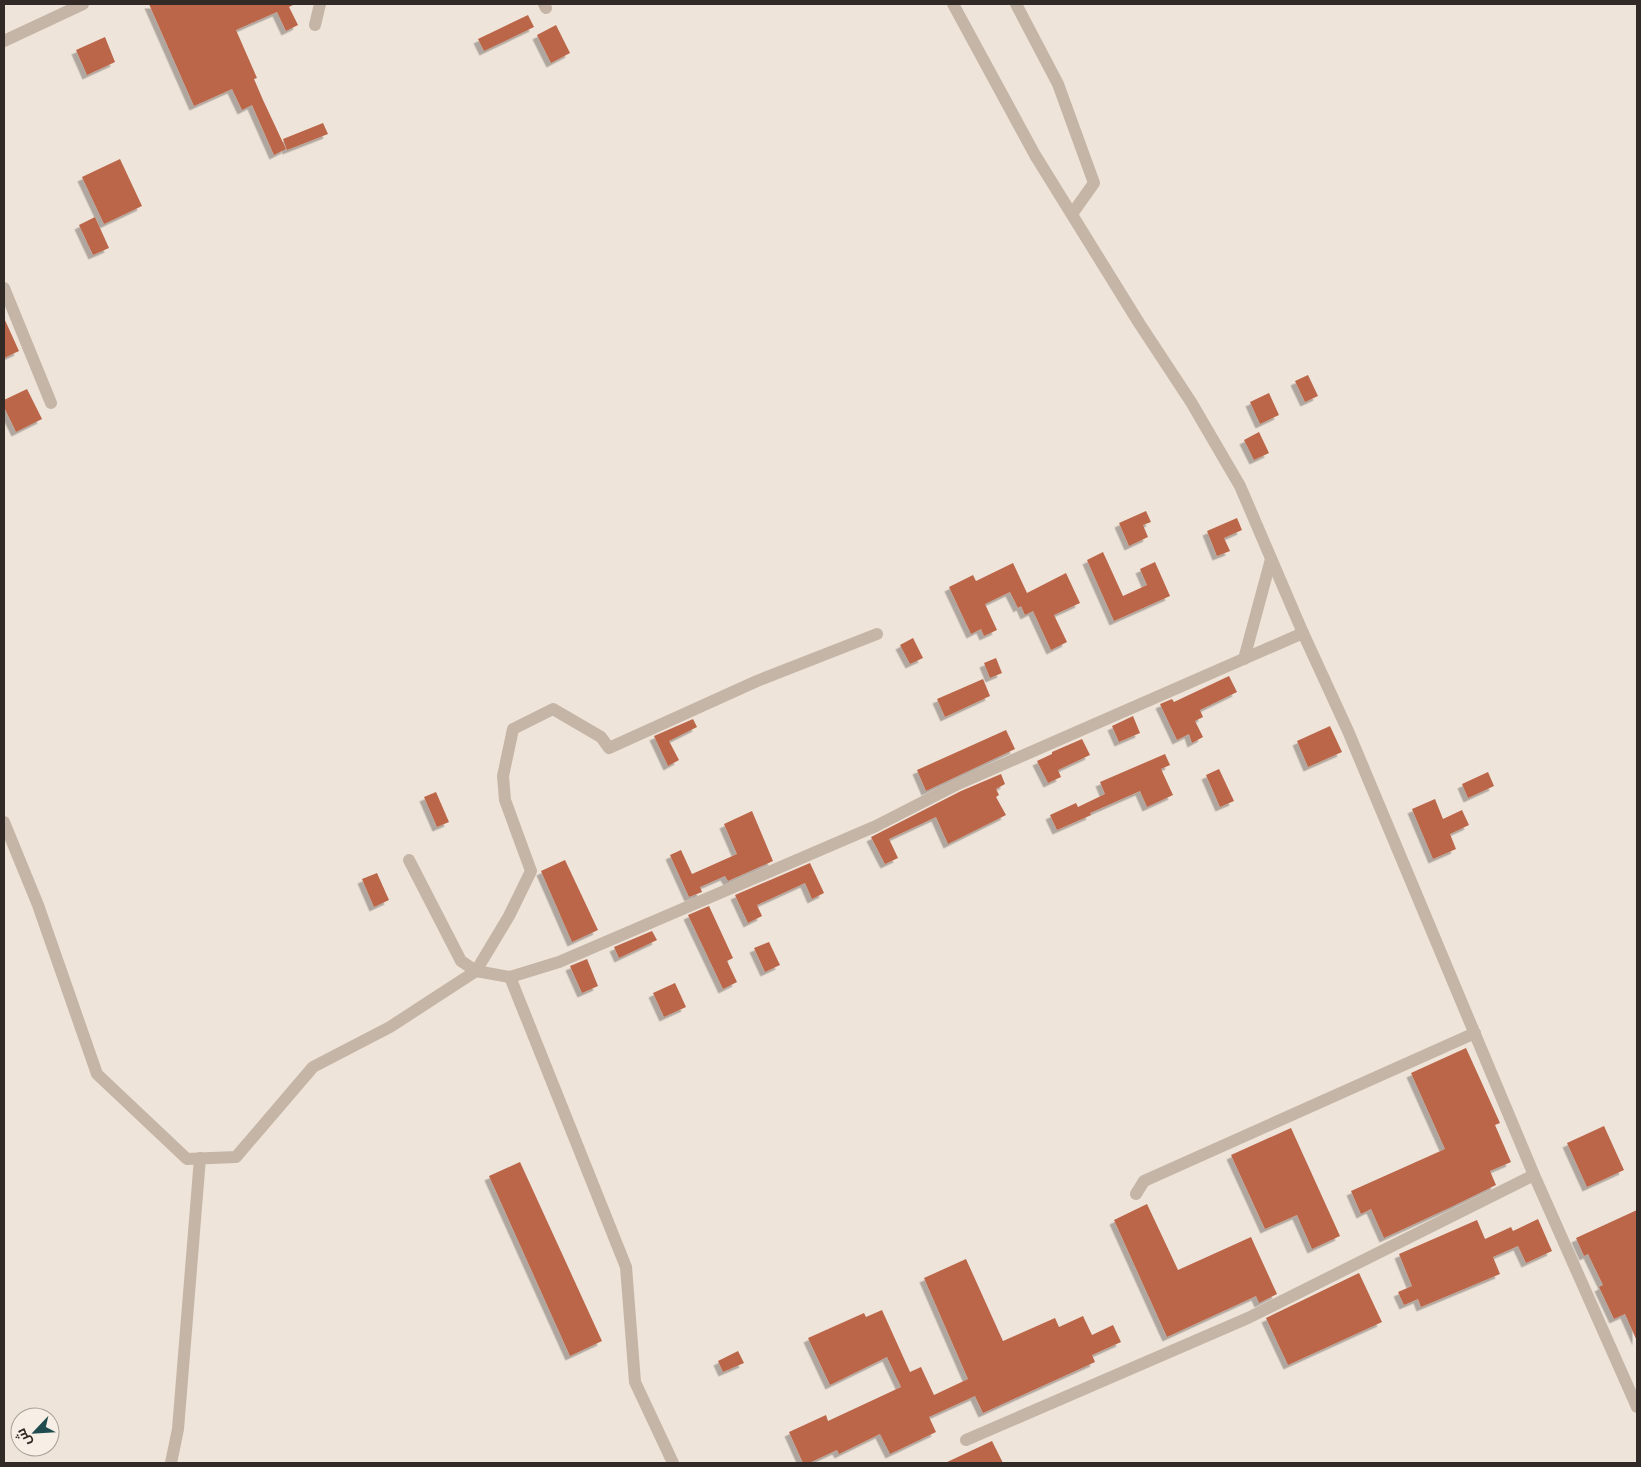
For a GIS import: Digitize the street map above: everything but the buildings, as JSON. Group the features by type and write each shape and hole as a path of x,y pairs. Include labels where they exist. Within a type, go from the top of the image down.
{"street":[{"path":"4,41 83,4"},
{"path":"315,25 320,4"},
{"path":"953,4 1035,154 1139,323 1191,402 1240,486 1303,633 1348,731 1534,1175 1637,1406"},
{"path":"1016,4 1058,84 1094,183 1072,214"},
{"path":"4,288 51,403"},
{"path":"1244,659 1271,559"},
{"path":"409,860 461,961 476,971 510,977 559,962 876,826 958,784 1303,633"},
{"path":"4,822 38,905 97,1074 187,1159 236,1157 313,1067 390,1027 476,971 509,916 531,871 505,800 503,776 513,729 553,709 601,737 609,748 758,681 877,634"},
{"path":"510,977 626,1268 635,1382 673,1463"},
{"path":"1136,1194 1144,1182 1474,1033"},
{"path":"170,1463 178,1429 200,1158"},
{"path":"966,1440 1248,1318 1534,1175"}]}
